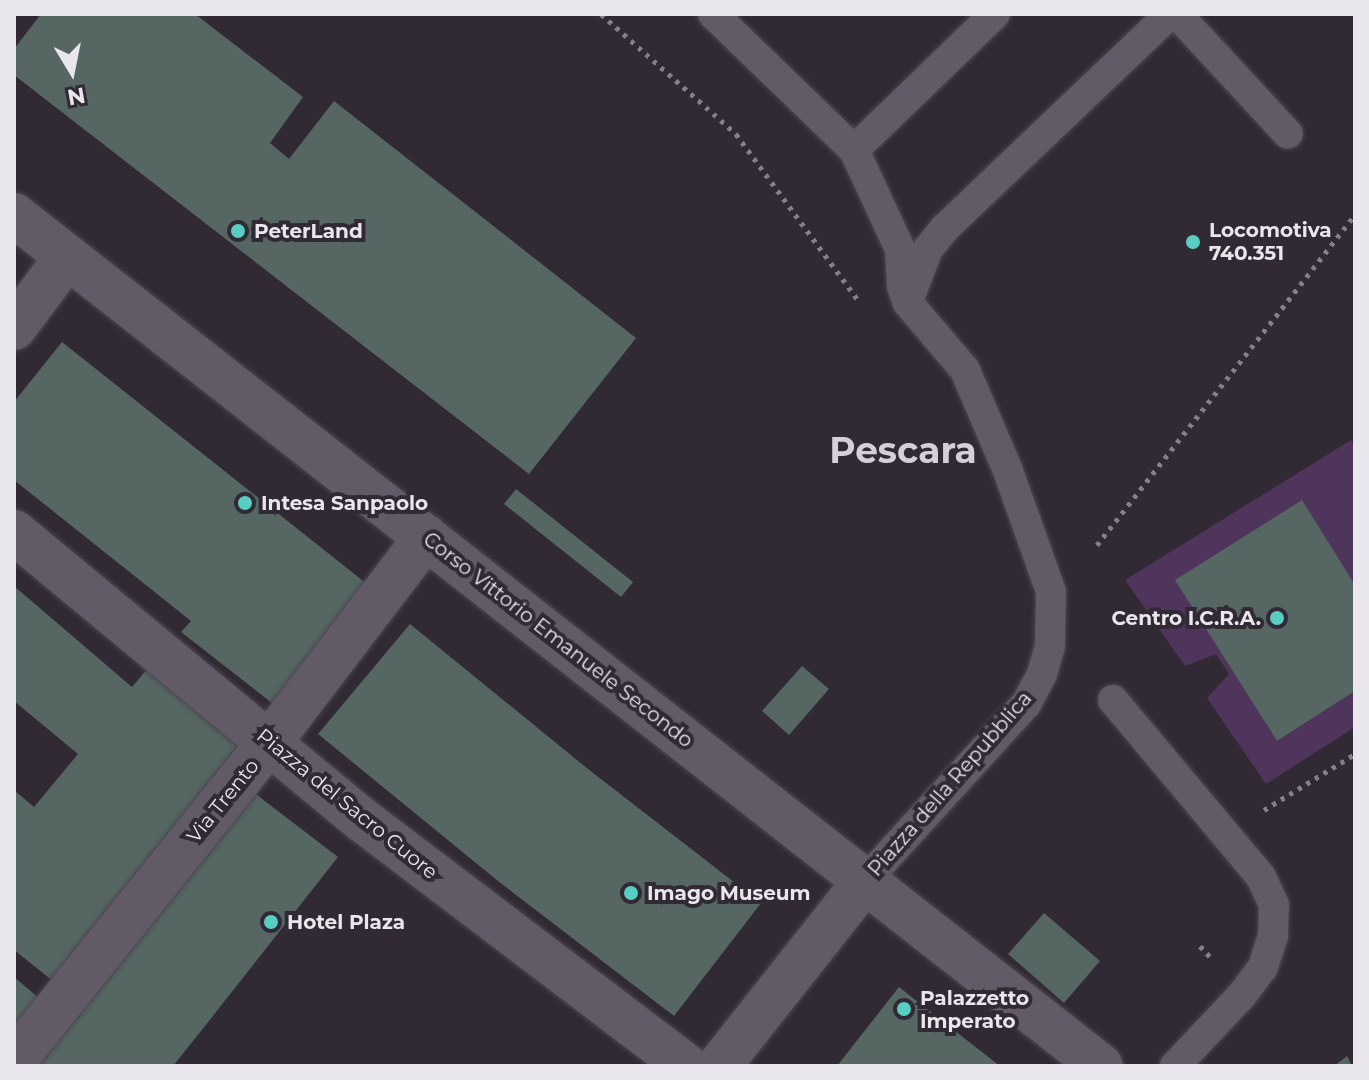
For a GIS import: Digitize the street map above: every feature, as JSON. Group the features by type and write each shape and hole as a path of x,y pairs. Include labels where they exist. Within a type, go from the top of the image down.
{"street":[{"name":"Corso Vittorio Emanuele Secondo","path":"14,215 1101,1066"},
{"path":"14,328 67,257"},
{"name":"Piazza del Sacro Cuore","path":"14,532 365,822 687,1066"},
{"name":"Via Trento","path":"14,1061 270,742 426,537"},
{"path":"719,1066 865,881"}],"lane":[{"path":"713,14 854,150 900,249 902,286 908,303"},
{"path":"854,150 995,14"},
{"path":"908,303 928,249 944,229 1170,14"},
{"path":"1177,14 1288,134"},
{"path":"900,249 944,229"},
{"name":"Piazza della Repubblica","path":"865,881 1026,704 1042,674 1050,646 1051,592 1008,471 965,370 908,303"},
{"path":"1113,700 1261,877 1274,905 1273,936 1263,967 1175,1066"}],"path":[{"path":"601,14 736,134 864,307"},
{"path":"1097,545 1355,215"},
{"path":"1225,835 1355,754"}],"shaded area":[{"path":"1351,440 1355,446 1355,585 1302,501 1176,580 1277,741 1355,691 1355,727 1266,784 1207,698 1229,674 1216,654 1185,666 1125,580"}],"building":[{"path":"41,14 195,14 303,97 270,143 289,159 334,101 636,338 529,474 14,75 14,49"},
{"path":"62,342 372,588 277,707 181,632 191,621 14,480 14,402"},
{"path":"516,489 633,582 621,597 504,504"},
{"name":"Centro I.C.R.A.","path":"1302,500 1355,585 1355,691 1277,741 1175,580"},
{"path":"14,586 132,687 153,662 251,740 53,981 14,950 14,790 34,807 78,754 14,701"},
{"path":"410,624 588,769 761,903 674,1016 498,881 318,734"},
{"path":"802,666 829,689 789,735 762,711"},
{"path":"253,792 338,857 201,1031 173,1066 37,1066"},
{"path":"1044,913 1100,961 1064,1003 1008,954"},
{"path":"14,977 40,999 14,1031"},
{"name":"Palazzetto Imperato","path":"899,987 955,1031 1000,1066 837,1066"},
{"path":"1347,1056 1352,1066 1334,1066"}],"place":[{"name":"PeterLand","path":"238,231"},
{"name":"Locomotiva 740.351","path":"1193,242"},
{"name":"Intesa Sanpaolo","path":"245,503"},
{"name":"Centro I.C.R.A.","path":"1277,618"},
{"name":"Imago Museum","path":"631,893"},
{"name":"Hotel Plaza","path":"271,922"},
{"name":"Palazzetto Imperato","path":"904,1009"}],"district":[{"name":"Pescara","path":"903,451"}]}
